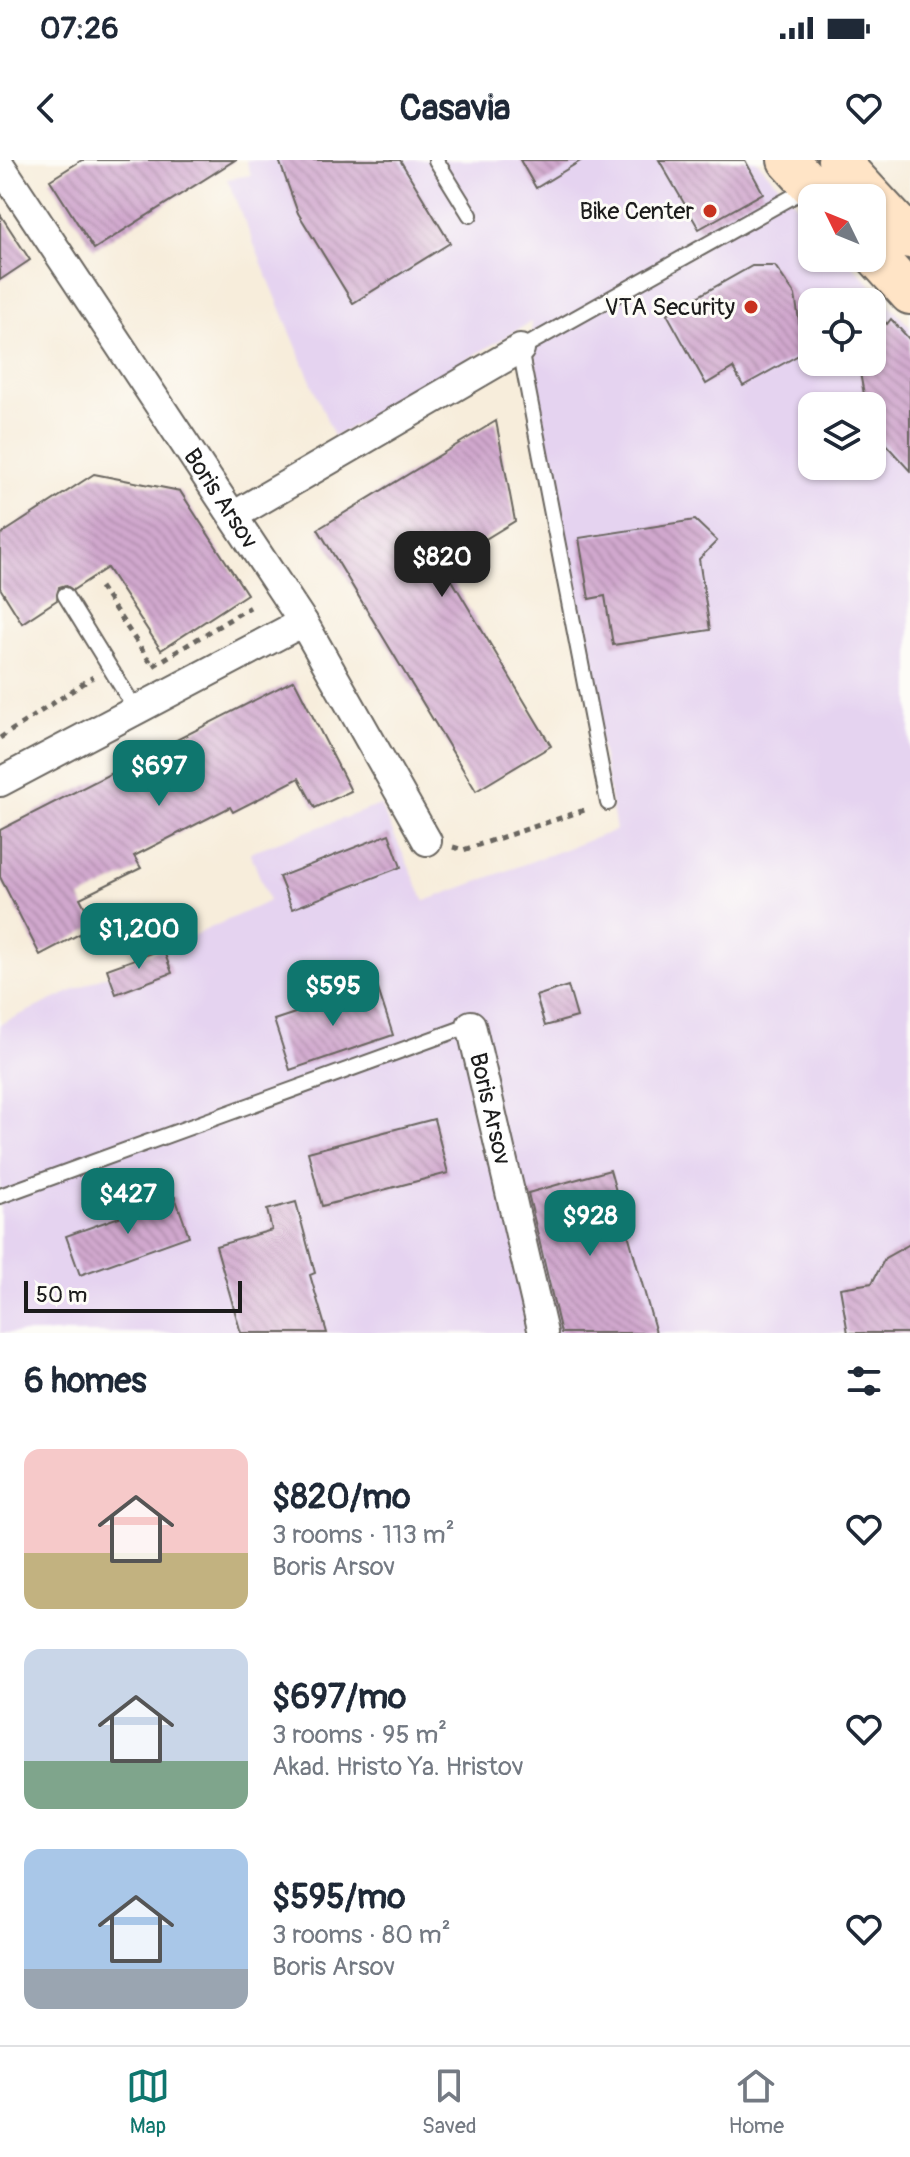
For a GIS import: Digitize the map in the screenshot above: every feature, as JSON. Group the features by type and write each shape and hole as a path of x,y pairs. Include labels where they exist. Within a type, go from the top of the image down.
{"main road":[{"path":"815,176 910,238"},
{"path":"886,267 910,294"}],"street":[{"name":"Boris Arsov","path":"0,165 303,622 427,841"},
{"path":"233,516 520,349"},
{"path":"0,782 303,622"},
{"name":"Boris Arsov","path":"471,1025 543,1333"}],"lane":[{"path":"436,160 470,215"},
{"path":"608,803 520,349 815,176"},
{"path":"65,595 136,710"},
{"path":"0,1196 471,1025"}],"path":[{"path":"100,587 153,666 250,607"},
{"path":"0,738 94,676"},
{"path":"427,841 463,850 608,803"}],"shaded area":[{"path":"246,160 756,160 798,206 798,272 859,272 874,288 798,288 798,376 886,376 886,301 910,327 910,1333 0,1333 0,1024 269,901 250,852 380,805 425,901 616,830 544,432 531,322 334,437 227,179 251,175"}],"building":[{"path":"82,160 235,160 94,249 50,180"},
{"path":"279,160 400,160 450,243 353,303 298,213"},
{"path":"520,160 582,160 536,188"},
{"name":"Bike Center","path":"659,160 745,160 763,193 699,229"},
{"path":"0,214 30,260 0,280"},
{"path":"752,266 775,266 795,295 798,355 743,386 733,368 706,384 667,314"},
{"path":"891,319 910,340 910,471 886,445 886,392 864,392 861,376 886,376 886,323"},
{"path":"496,421 515,521 443,565 551,746 476,791 318,529"},
{"path":"94,474 180,491 247,594 161,650 107,568 73,590 65,585 59,587 57,600 22,623 0,588 0,535"},
{"path":"695,520 717,541 699,559 710,630 613,645 605,596 589,599 579,538"},
{"path":"294,680 351,791 315,808 299,778 233,812 230,807 134,856 141,868 80,898 91,919 91,928 40,955 0,877 0,830"},
{"path":"389,834 401,867 292,909 279,877"},
{"path":"163,949 172,973 116,994 107,969"},
{"path":"377,986 393,1035 290,1070 274,1020"},
{"path":"568,986 577,1017 545,1026 536,996"},
{"path":"434,1119 448,1173 322,1206 308,1152"},
{"path":"610,1170 656,1333 561,1333 528,1193"},
{"path":"175,1197 189,1236 80,1275 66,1236"},
{"path":"296,1202 315,1273 310,1275 327,1333 241,1333 216,1246 272,1230 267,1210"},
{"path":"910,1244 910,1333 848,1333 840,1288 872,1283 885,1258"}],"place":[{"name":"Bike Center","path":"710,211"},
{"name":"VTA Security","path":"751,307"}]}
